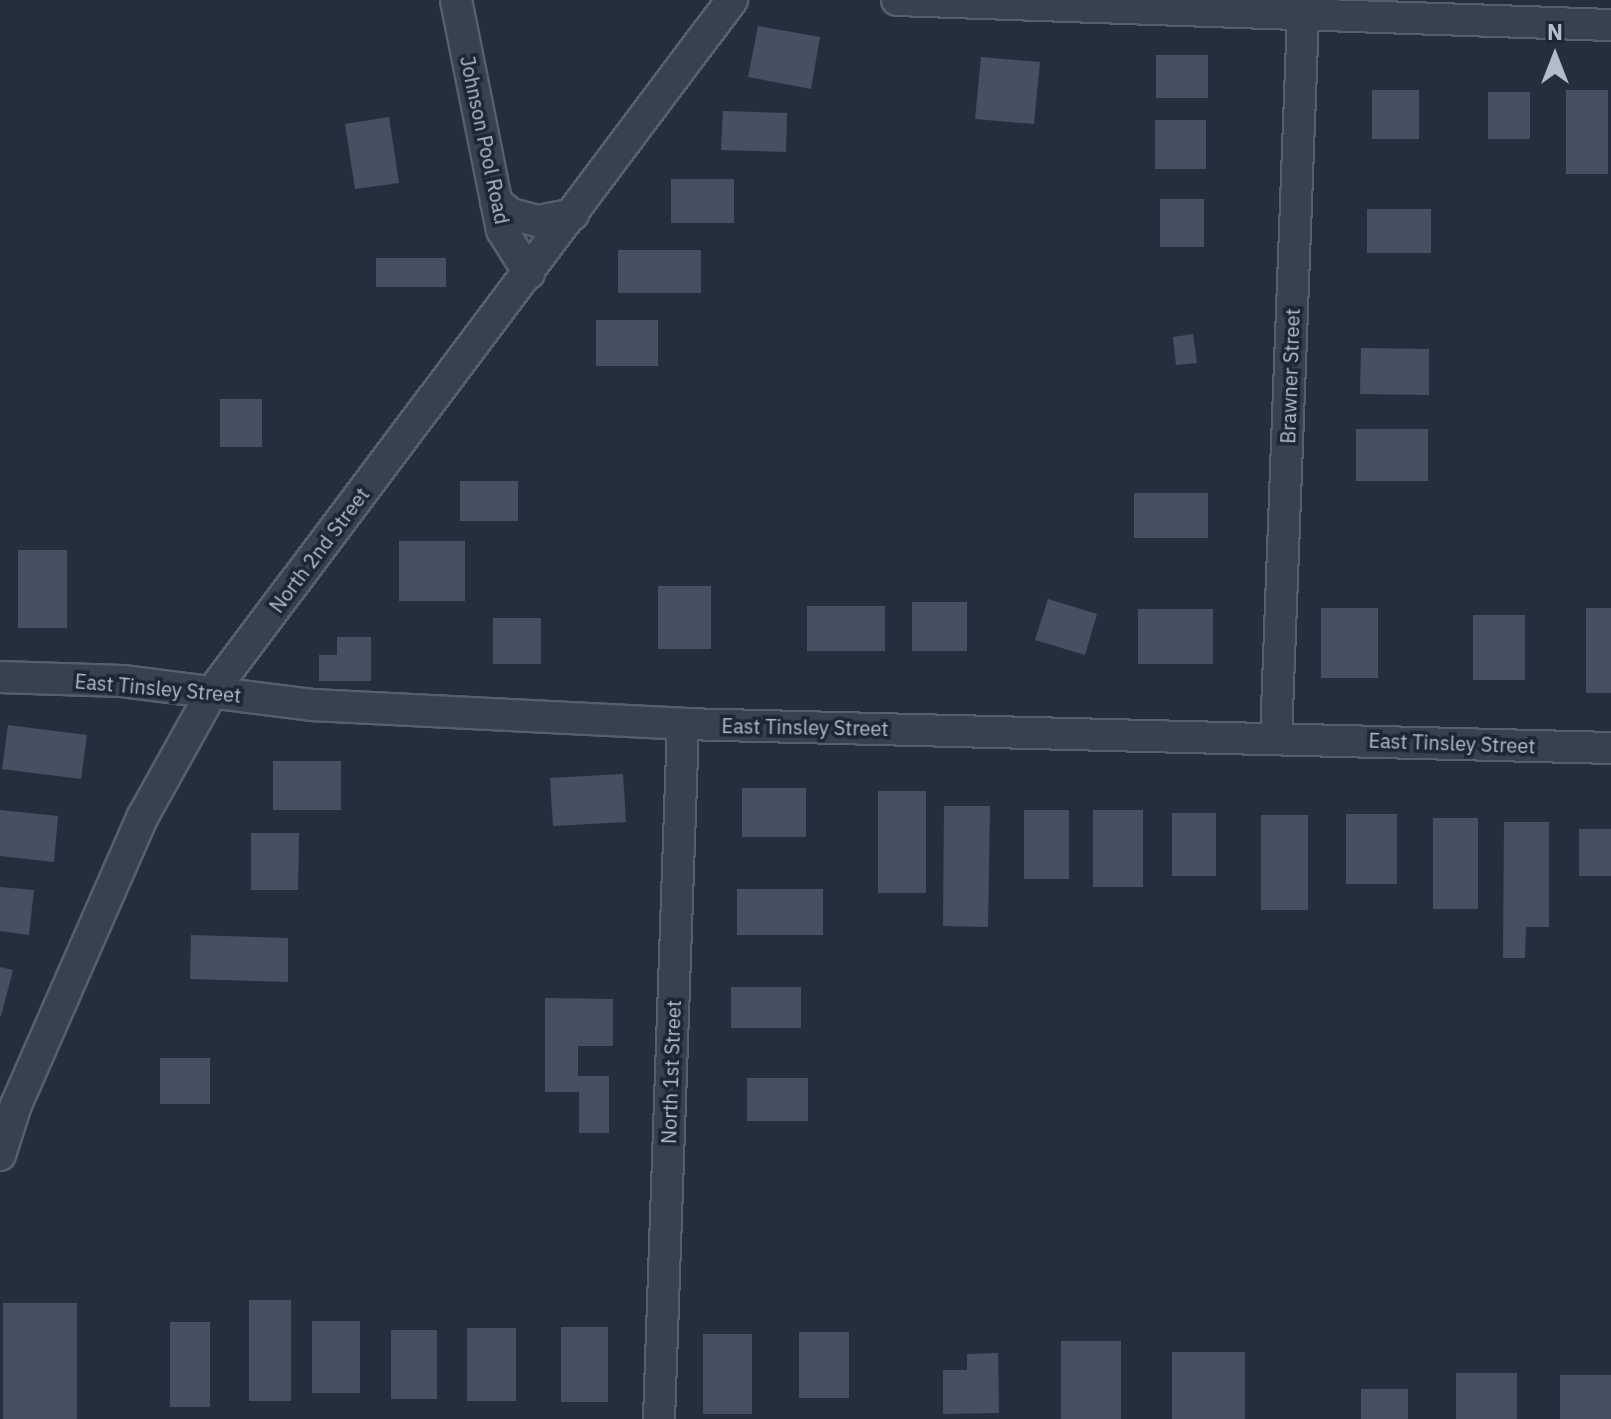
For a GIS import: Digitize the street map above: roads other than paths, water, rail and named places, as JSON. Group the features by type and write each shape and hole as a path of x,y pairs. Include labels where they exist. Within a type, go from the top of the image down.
{"street":[{"name":"Johnson Pool Road","path":"456,0 502,230 529,273"},
{"name":"North 2nd Street","path":"0,1155 8,1105 143,816 212,692 732,0"},
{"path":"897,0 1611,25"},
{"name":"Brawner Street","path":"1276,738 1303,14"},
{"path":"496,202 511,214 530,220 573,214"},
{"name":"East Tinsley Street","path":"0,677 122,681 313,705 683,724 1611,748"},
{"name":"North 1st Street","path":"659,1419 683,724"}]}
